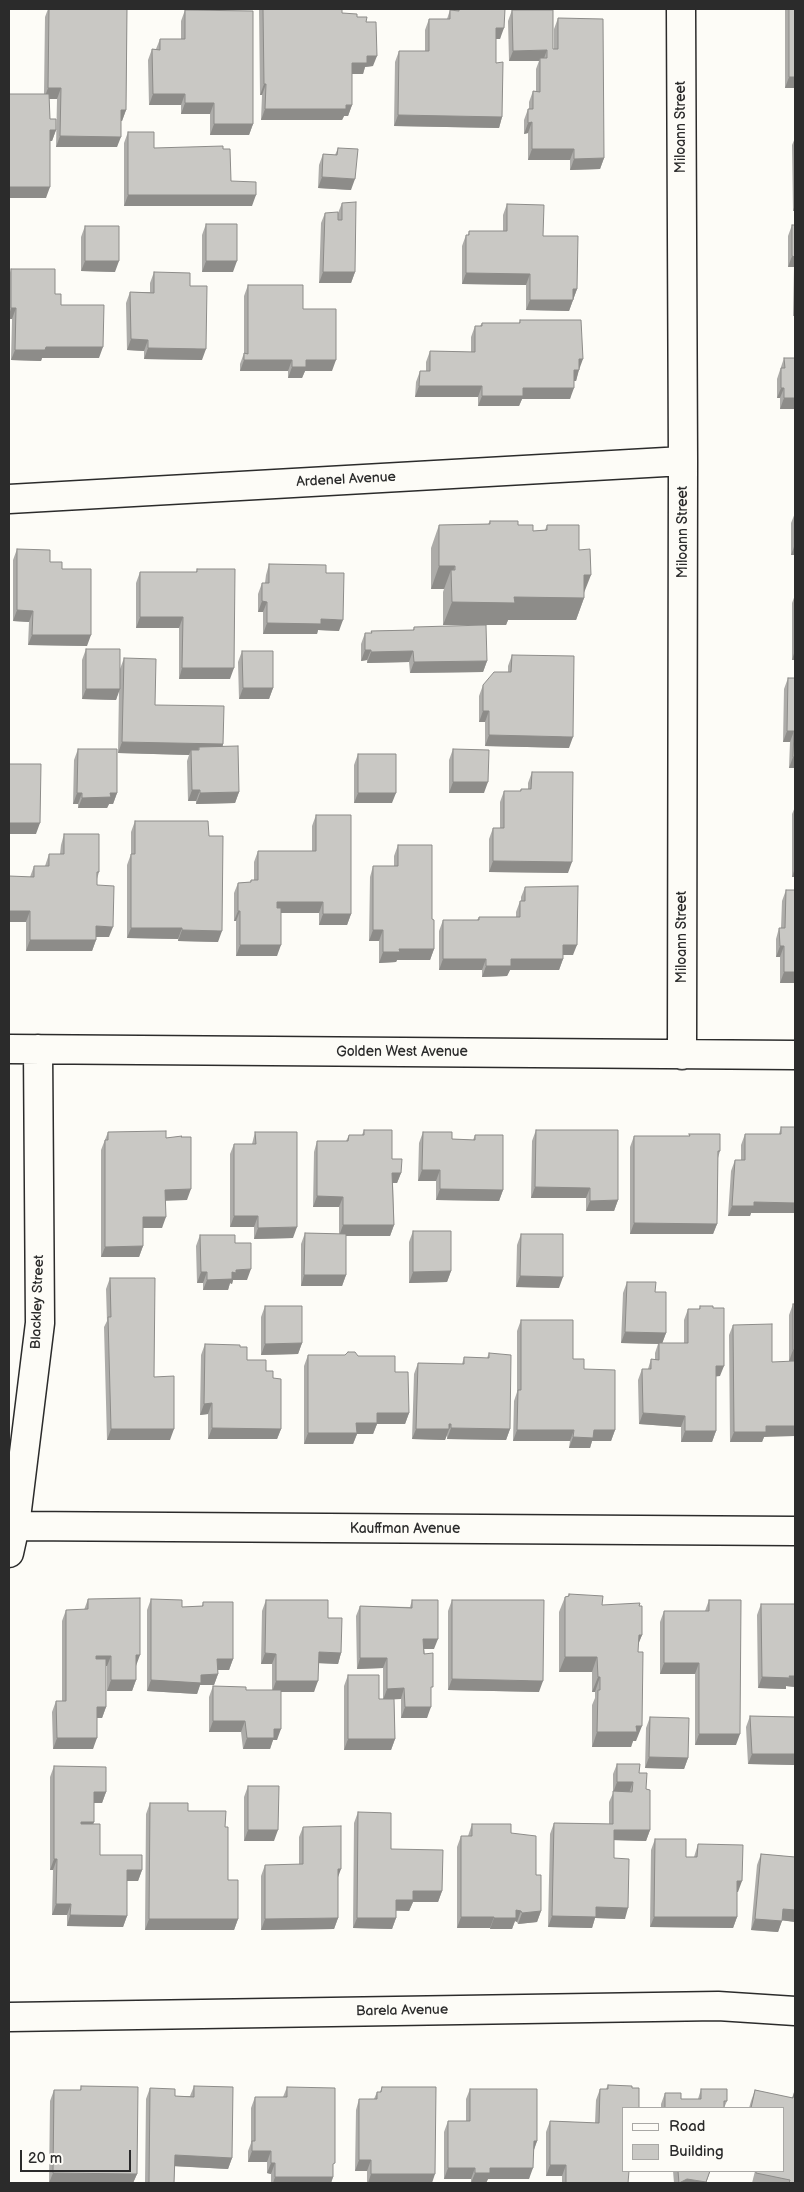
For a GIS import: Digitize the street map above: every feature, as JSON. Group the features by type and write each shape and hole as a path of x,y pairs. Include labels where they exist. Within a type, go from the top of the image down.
{"street":[{"name":"Miloann Street","path":"681,9 683,461 682,1054"},
{"name":"Ardenel Avenue","path":"9,500 683,461"},
{"name":"Golden West Avenue","path":"9,1049 795,1055"},
{"name":"Blackley Street","path":"9,1553 15,1526 40,1323 38,1049"},
{"name":"Kauffman Avenue","path":"15,1526 795,1531"},
{"name":"Barela Avenue","path":"9,2017 718,2006 795,2011"}],"building":[{"path":"49,9 127,9 126,110 121,110 121,137 60,136 61,88 48,88"},
{"path":"263,9 342,9 342,13 357,14 357,17 367,17 366,22 376,22 377,56 367,56 367,63 352,63 352,105 346,105 346,109 265,109"},
{"path":"459,9 505,9 504,28 496,28 496,63 503,62 502,117 398,115 399,51 429,51 429,19 450,19 450,10 459,11"},
{"path":"789,9 795,9 795,77 789,77"},
{"path":"185,10 253,11 253,124 214,124 214,103 185,103 185,94 153,94 152,49 160,50 160,39 185,39"},
{"path":"512,10 553,10 553,49 558,49 558,18 603,19 604,158 574,159 574,149 532,149 532,122 528,123 528,109 533,109 533,91 540,92 540,58 547,58 547,50 513,51"},
{"path":"9,94 49,94 50,119 56,119 56,130 50,130 50,187 9,187"},
{"path":"128,132 154,132 154,148 223,146 223,149 230,149 231,181 256,182 256,195 128,195"},
{"path":"338,148 358,149 355,179 322,177 323,154 337,155"},
{"path":"356,202 355,272 323,272 325,213 338,212 338,220 342,220 342,203"},
{"path":"507,204 544,205 543,236 578,236 577,289 573,289 573,300 530,300 530,274 466,273 466,235 469,235 469,231 507,231"},
{"path":"206,224 237,224 237,261 206,261"},
{"path":"792,225 795,225 795,257 792,256"},
{"path":"85,226 119,226 119,261 85,261"},
{"path":"11,269 55,269 55,294 61,294 61,305 104,305 103,347 46,347 45,350 15,350 16,308 11,308"},
{"path":"154,272 190,273 190,286 207,286 206,349 148,348 148,340 131,339 130,292 154,293"},
{"path":"248,285 303,285 303,309 336,309 336,360 306,360 306,367 292,367 292,360 244,360 244,353 248,354"},
{"path":"520,320 581,320 583,359 579,359 579,370 574,370 574,388 523,388 523,396 482,396 482,386 419,386 420,371 430,371 430,351 475,352 475,326 482,326 482,323 520,323"},
{"path":"784,358 795,358 795,398 784,398 784,388 781,388 781,368 785,368"},
{"path":"490,521 518,521 518,525 533,525 533,531 547,530 547,525 579,525 579,550 590,549 591,575 584,575 584,598 514,597 515,603 452,602 451,570 455,570 455,566 439,566 439,525 490,524"},
{"path":"17,549 50,550 50,562 62,562 62,569 91,569 91,635 32,635 33,611 17,610"},
{"path":"269,564 326,565 326,573 344,573 343,620 321,619 321,624 267,623 267,602 262,601 262,583 269,583"},
{"path":"197,569 235,569 234,668 182,668 183,617 140,617 140,572 197,572"},
{"path":"486,625 487,661 414,662 413,651 371,652 371,650 365,650 365,633 372,633 371,631 414,630 414,627"},
{"path":"86,649 120,649 120,689 86,689"},
{"path":"242,651 273,651 273,688 243,688"},
{"path":"512,655 574,656 573,737 489,735 489,711 483,711 483,685 494,672 511,672"},
{"path":"124,658 156,659 155,705 224,706 223,744 122,742"},
{"path":"788,678 795,678 795,757 793,757 794,731 787,731"},
{"path":"238,746 239,792 200,793 200,790 192,790 191,750 199,750 199,747"},
{"path":"78,749 117,749 117,793 110,793 111,797 82,798 82,793 77,793"},
{"path":"453,749 489,750 488,782 453,782"},
{"path":"358,754 396,754 396,793 358,793"},
{"path":"9,764 41,764 40,823 9,823"},
{"path":"532,772 573,772 572,862 493,861 493,828 504,828 504,791 531,789"},
{"path":"316,815 351,815 351,914 323,914 323,902 277,902 277,908 281,908 281,945 240,945 238,883 258,880 258,851 316,851"},
{"path":"135,821 208,821 209,836 223,836 222,931 182,930 182,928 131,928 131,854 135,854"},
{"path":"64,834 99,834 97,885 114,886 113,927 96,926 96,940 30,940 30,911 9,911 9,876 34,877 34,866 49,866 49,854 64,854"},
{"path":"398,845 432,845 434,949 399,949 400,952 383,952 383,930 373,930 373,866 398,866"},
{"path":"578,886 577,945 563,945 563,959 511,959 511,966 486,966 486,959 443,959 443,920 479,920 479,917 520,917 520,901 525,901 525,887"},
{"path":"786,890 795,890 795,972 784,972 784,946 780,946 779,928 785,928"},
{"path":"781,1127 795,1127 795,1203 754,1202 754,1206 732,1206 735,1160 745,1160 745,1134 781,1134"},
{"path":"364,1130 392,1130 392,1159 402,1159 401,1173 392,1173 394,1225 343,1225 343,1197 317,1196 317,1141 348,1141 349,1135 364,1135"},
{"path":"536,1130 618,1130 618,1200 590,1201 590,1188 535,1187"},
{"path":"166,1131 166,1138 191,1137 191,1189 165,1190 166,1217 143,1217 143,1246 105,1247 105,1140 108,1140 108,1132"},
{"path":"255,1132 297,1132 297,1227 258,1228 258,1216 234,1216 234,1144 256,1144"},
{"path":"423,1132 452,1132 452,1139 475,1140 475,1135 503,1135 503,1190 440,1189 440,1170 422,1170"},
{"path":"689,1134 720,1134 717,1224 634,1223 634,1136 690,1136"},
{"path":"413,1231 451,1231 451,1271 413,1272"},
{"path":"305,1233 346,1234 346,1275 304,1275"},
{"path":"521,1234 563,1234 563,1277 520,1276"},
{"path":"200,1235 235,1235 235,1243 251,1243 251,1269 236,1270 236,1273 232,1272 232,1279 207,1280 207,1272 201,1272"},
{"path":"110,1278 155,1278 154,1377 174,1376 174,1429 111,1429 108,1317 111,1317"},
{"path":"627,1282 656,1282 655,1292 666,1292 666,1333 625,1332"},
{"path":"793,1304 795,1304 795,1350 793,1350"},
{"path":"265,1306 302,1306 302,1343 265,1344"},
{"path":"700,1306 724,1308 724,1366 716,1366 716,1431 685,1431 685,1416 643,1413 642,1369 651,1369 651,1359 659,1360 659,1343 688,1343 688,1309 700,1309"},
{"path":"521,1320 573,1320 573,1359 584,1359 584,1369 615,1370 615,1430 594,1430 593,1438 573,1437 574,1430 517,1430 518,1390 521,1390"},
{"path":"772,1324 772,1362 795,1361 795,1426 766,1426 766,1432 734,1432 733,1325"},
{"path":"205,1344 240,1345 240,1347 247,1347 247,1360 266,1360 266,1371 273,1371 273,1378 281,1379 281,1429 212,1428 212,1403 204,1404"},
{"path":"348,1352 355,1352 358,1356 395,1356 395,1372 408,1372 409,1413 377,1413 377,1423 356,1423 357,1433 308,1433 308,1355 345,1355"},
{"path":"489,1353 511,1355 510,1429 451,1428 451,1424 449,1424 449,1429 416,1429 418,1363 464,1364 464,1357 489,1358"},
{"path":"569,1594 603,1596 602,1605 640,1603 639,1606 642,1606 642,1635 639,1635 638,1652 643,1652 642,1726 636,1726 637,1732 597,1732 600,1677 598,1677 597,1657 565,1657 565,1597 569,1596"},
{"path":"140,1598 140,1655 136,1655 136,1680 111,1680 111,1656 96,1656 96,1659 106,1659 106,1707 97,1707 97,1738 57,1738 56,1701 66,1701 66,1610 88,1609 88,1599"},
{"path":"151,1599 182,1600 182,1607 203,1606 203,1602 233,1602 233,1659 217,1659 218,1674 201,1675 201,1683 151,1680"},
{"path":"266,1600 328,1600 328,1618 342,1618 341,1653 319,1652 318,1681 276,1681 276,1654 265,1653"},
{"path":"412,1600 438,1600 438,1639 423,1639 424,1654 433,1653 431,1707 405,1707 404,1688 387,1689 387,1658 360,1658 360,1606 412,1608"},
{"path":"452,1600 544,1600 543,1681 452,1679"},
{"path":"709,1600 741,1600 740,1734 699,1734 699,1663 664,1663 664,1611 709,1611"},
{"path":"761,1604 795,1604 795,1676 789,1676 790,1678 762,1677"},
{"path":"348,1675 379,1675 379,1699 394,1699 395,1739 348,1739"},
{"path":"213,1686 246,1687 246,1690 281,1690 281,1729 274,1729 274,1738 247,1738 245,1721 213,1721"},
{"path":"750,1716 795,1717 795,1754 752,1754"},
{"path":"650,1717 689,1718 688,1758 649,1757"},
{"path":"617,1764 640,1764 639,1773 647,1773 646,1789 650,1790 650,1830 614,1830 614,1858 629,1859 628,1908 596,1907 596,1917 552,1916 554,1823 613,1824 613,1791 632,1792 633,1782 617,1782"},
{"path":"54,1766 106,1767 106,1792 94,1792 94,1822 81,1822 81,1824 100,1824 100,1855 142,1855 142,1870 127,1870 127,1916 70,1915 71,1904 56,1904 57,1859 54,1859"},
{"path":"248,1786 279,1786 278,1830 248,1830"},
{"path":"150,1803 188,1803 188,1811 226,1811 225,1827 228,1827 228,1880 238,1880 238,1919 149,1919"},
{"path":"358,1812 391,1813 391,1849 443,1850 442,1891 413,1891 413,1900 396,1900 396,1918 357,1918"},
{"path":"472,1824 511,1824 511,1833 536,1836 536,1875 541,1875 541,1911 522,1913 516,1910 516,1918 461,1917 461,1836 472,1836"},
{"path":"341,1826 341,1869 338,1869 338,1918 265,1919 265,1865 303,1864 303,1827"},
{"path":"655,1839 686,1839 686,1857 697,1857 698,1844 743,1845 742,1881 737,1881 737,1917 654,1917"},
{"path":"761,1854 795,1857 795,1910 783,1909 782,1921 755,1919"},
{"path":"608,2085 639,2088 639,2107 622,2107 622,2172 629,2172 628,2183 566,2183 566,2165 550,2165 550,2121 599,2123 600,2089 608,2089"},
{"path":"81,2086 138,2087 137,2174 53,2173 54,2090 81,2090"},
{"path":"194,2086 233,2087 232,2158 175,2155 174,2183 149,2183 150,2088 175,2089 175,2096 194,2097"},
{"path":"287,2087 335,2088 335,2163 333,2164 333,2177 275,2177 275,2163 271,2163 271,2151 252,2151 252,2141 255,2141 255,2097 287,2097"},
{"path":"382,2087 436,2087 435,2174 371,2174 371,2160 359,2160 359,2099 377,2099 377,2092 381,2092"},
{"path":"470,2089 537,2089 537,2141 534,2141 533,2168 490,2168 490,2173 475,2173 475,2168 448,2168 448,2121 470,2121"},
{"path":"701,2089 727,2089 727,2101 724,2101 724,2107 665,2107 665,2093 681,2093 681,2099 701,2099"},
{"path":"755,2090 793,2098 795,2090 795,2183 789,2183 790,2180 756,2173 784,2172 784,2107 751,2107"},
{"path":"678,2172 710,2172 706,2182 687,2179 679,2183"}]}
